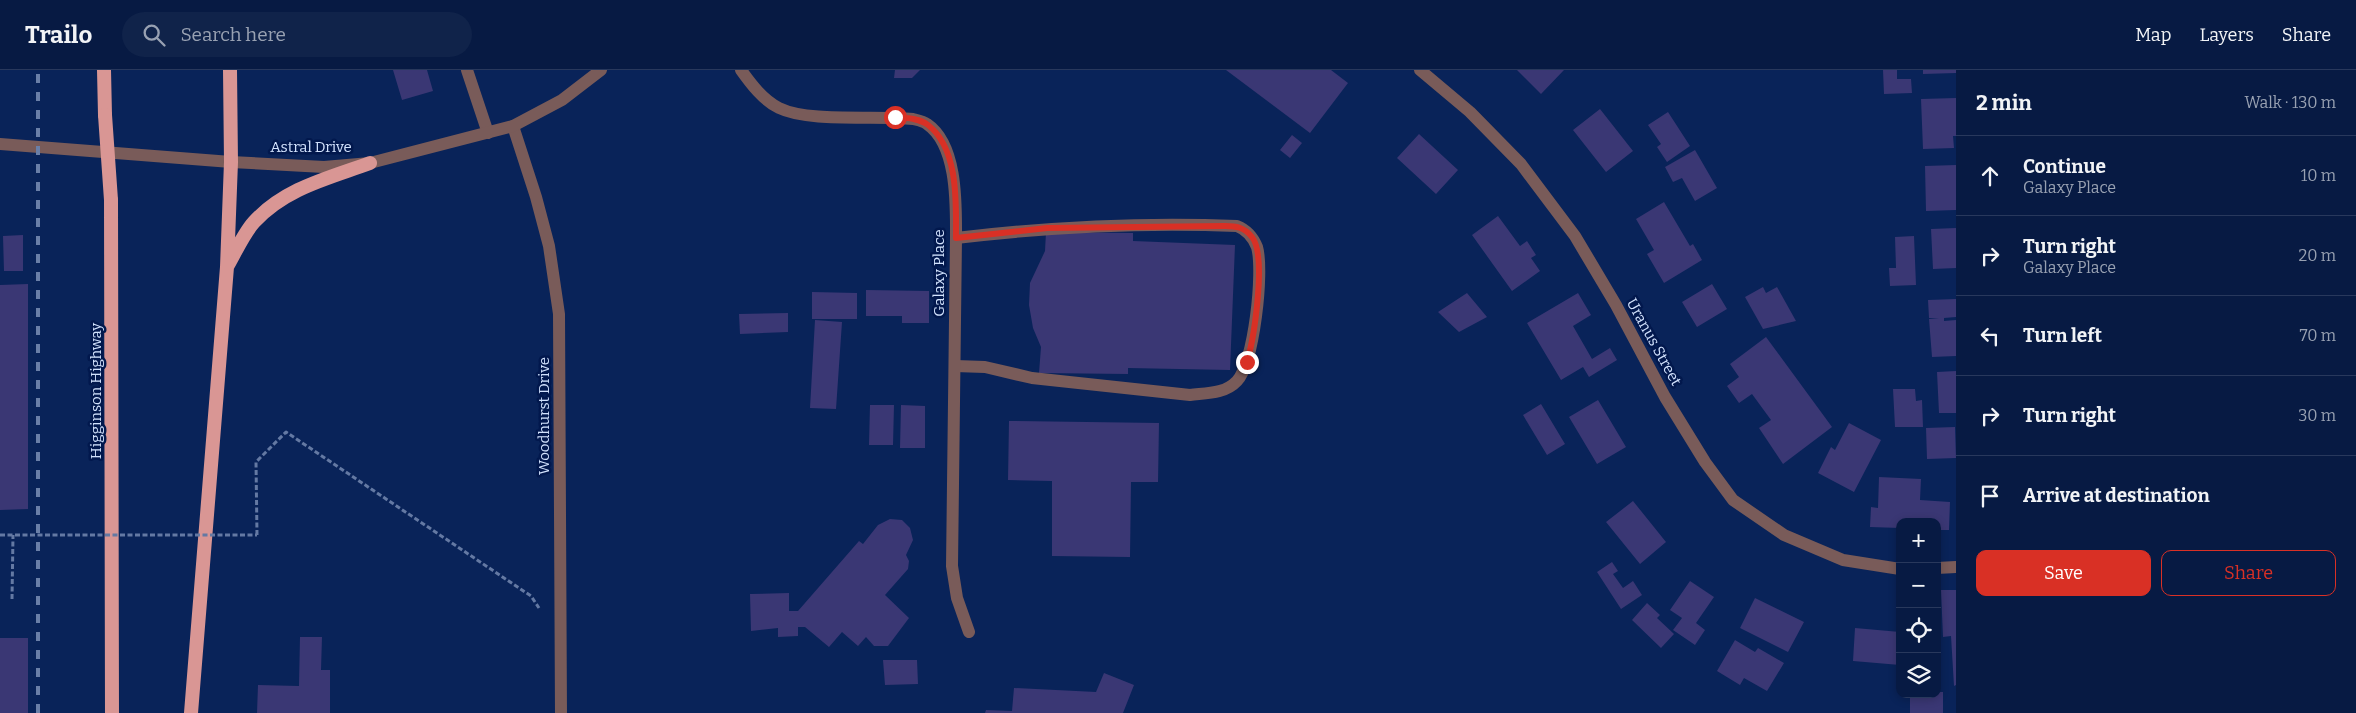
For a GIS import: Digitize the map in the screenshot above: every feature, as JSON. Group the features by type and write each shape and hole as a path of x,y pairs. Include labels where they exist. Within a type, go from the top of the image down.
{"highway":[{"name":"Higginson Highway","path":"104,70 111,200 112,713"},
{"path":"190,713 227,267 231,162 230,70"},
{"path":"227,267 253,223 277,201 298,189 370,163"}],"street":[{"path":"467,70 488,132"},
{"name":"Astral Drive","path":"0,144 231,162 324,166 370,163 513,126 562,100 601,70"},
{"name":"Galaxy Place","path":"740,70 756,90 778,108 802,116 895,117 912,119 927,124 939,136 955,184 952,566 957,598 969,632"},
{"name":"Uranus Street","path":"1420,70 1470,112 1521,164 1574,236 1616,305 1670,405 1705,462 1733,500 1784,536 1843,560 1896,568"},
{"name":"Woodhurst Drive","path":"513,126 536,197 549,246 559,314 560,713"},
{"path":"955,366 985,367 1032,378 1182,394 1214,393 1226,389 1237,381 1243,372 1252,346 1259,287 1258,250 1253,238 1245,230 1237,226 1047,228 956,238"},
{"path":"1941,568 1956,567"}],"path":[{"path":"0,535 257,535 256,462 286,432 531,596 541,611"},
{"path":"12,599 13,535"}],"building":[{"path":"393,70 427,70 433,91 402,100"},
{"path":"895,70 920,70 912,78 894,78"},
{"path":"1226,70 1331,70 1348,83 1310,133"},
{"path":"1517,70 1564,70 1541,94"},
{"path":"1883,70 1897,70 1897,79 1911,79 1912,93 1884,94"},
{"path":"1923,70 1956,70 1956,73 1923,74"},
{"path":"1956,98 1956,136 1953,136 1954,148 1923,149 1921,99"},
{"path":"1600,109 1633,151 1606,172 1573,130"},
{"path":"1668,112 1690,146 1667,162 1657,147 1661,144 1648,125"},
{"path":"1419,134 1458,170 1436,194 1397,158"},
{"path":"1292,135 1302,143 1290,158 1280,150"},
{"path":"1695,150 1717,188 1695,201 1682,178 1673,182 1665,167"},
{"path":"1956,165 1956,210 1926,211 1925,166"},
{"path":"1664,202 1690,246 1693,244 1702,260 1664,283 1647,254 1654,250 1636,219"},
{"path":"1498,216 1520,246 1527,241 1536,255 1531,258 1540,271 1512,291 1472,235"},
{"path":"1956,228 1956,268 1933,269 1931,229"},
{"path":"1046,232 1133,233 1133,241 1235,245 1230,370 1128,368 1128,374 1039,373 1041,347 1033,328 1029,305 1030,283 1045,251"},
{"path":"23,235 23,271 4,271 3,236"},
{"path":"1914,236 1916,285 1890,286 1889,268 1896,268 1895,237"},
{"path":"28,284 28,509 0,510 0,285"},
{"path":"1712,284 1727,309 1697,327 1682,302"},
{"path":"1763,287 1766,293 1777,287 1796,321 1763,329 1745,297"},
{"path":"866,290 929,291 929,323 902,323 902,316 866,316"},
{"path":"812,292 857,293 857,319 812,319"},
{"path":"1467,293 1487,317 1459,332 1438,312"},
{"path":"1578,293 1591,315 1573,326 1592,359 1610,348 1617,360 1589,377 1583,367 1561,380 1527,323"},
{"path":"1956,299 1956,317 1944,318 1944,321 1956,320 1956,356 1932,357 1929,319 1939,318 1929,318 1928,300"},
{"path":"788,313 788,332 740,334 739,314"},
{"path":"815,320 842,322 836,409 810,408"},
{"path":"1766,337 1832,427 1783,464 1759,428 1771,420 1752,394 1739,403 1727,386 1739,377 1730,364"},
{"path":"1956,371 1956,413 1939,413 1937,372"},
{"path":"1893,389 1915,389 1916,401 1922,400 1923,427 1895,427"},
{"path":"1598,400 1626,447 1597,464 1569,417"},
{"path":"1541,404 1565,444 1547,455 1523,415"},
{"path":"870,405 894,405 893,445 869,445"},
{"path":"901,405 925,406 925,448 900,448"},
{"path":"1009,421 1159,423 1158,482 1131,482 1130,557 1052,556 1052,481 1008,480"},
{"path":"1849,423 1881,440 1854,492 1818,473 1831,447 1835,450"},
{"path":"1955,427 1956,458 1927,459 1926,428"},
{"path":"1879,477 1921,479 1920,500 1950,502 1949,530 1941,530 1941,518 1896,518 1896,528 1870,527 1871,507 1878,508"},
{"path":"1633,501 1666,542 1640,564 1606,522"},
{"path":"890,519 902,520 910,528 913,540 906,555 909,561 908,569 885,595 909,618 888,646 874,646 866,637 858,646 842,632 829,647 805,627 798,627 798,636 778,637 778,628 751,631 750,594 789,593 789,611 798,611 859,541 863,544 878,525"},
{"path":"1612,562 1618,571 1613,574 1623,588 1633,581 1642,595 1621,609 1597,572"},
{"path":"1690,581 1714,597 1696,623 1705,630 1695,645 1673,630 1682,618 1670,610"},
{"path":"1941,590 1956,590 1956,685 1954,686 1951,636 1943,637"},
{"path":"1755,598 1804,622 1788,652 1740,628"},
{"path":"1647,603 1660,615 1657,618 1674,634 1661,648 1632,620"},
{"path":"1855,628 1896,632 1896,665 1853,661"},
{"path":"300,637 322,637 321,670 330,670 330,713 257,713 258,685 299,686"},
{"path":"0,638 28,638 28,713 0,713"},
{"path":"1735,640 1755,652 1758,648 1784,663 1767,691 1744,678 1740,685 1717,671"},
{"path":"883,660 917,660 918,684 885,685"},
{"path":"1104,673 1134,685 1123,713 985,713 986,710 1012,711 1014,688 1096,692"},
{"path":"1941,692 1943,692 1943,713 1910,713 1910,698 1941,698"}],"railway":[{"path":"38,70 38,713"}],"route":[{"path":"895,117 912,119 927,124 939,136 946,152 955,184 956,238 1047,228 1237,226 1245,230 1253,238 1258,250 1259,287 1252,346 1247,362"}]}
